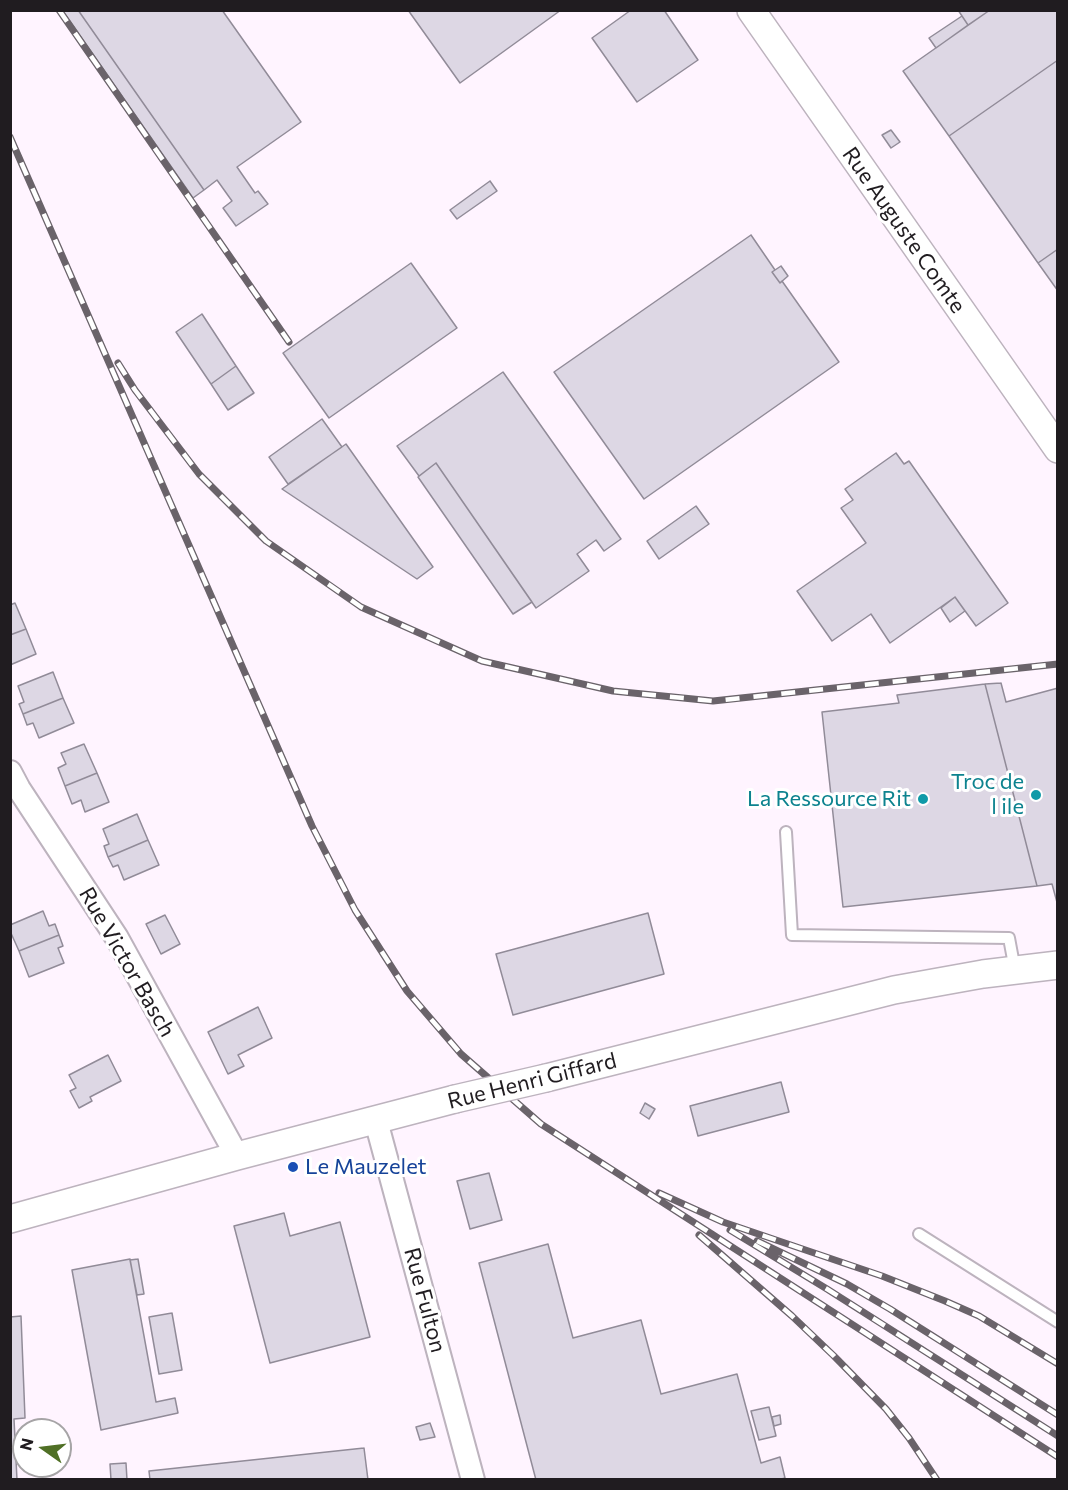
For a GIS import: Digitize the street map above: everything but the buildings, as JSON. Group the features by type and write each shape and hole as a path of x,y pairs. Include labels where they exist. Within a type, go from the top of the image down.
{"street":[{"name":"Rue Auguste Comte","path":"751,10 1058,449"},
{"name":"Rue Victor Basch","path":"10,772 117,938 237,1156"},
{"name":"Rue Henri Giffard","path":"10,1219 454,1099 894,990 983,974 1058,964"},
{"name":"Rue Fulton","path":"376,1121 473,1479"}],"lane":[{"path":"786,832 792,935 1009,938 1015,970"},
{"path":"983,974 993,980 1058,976"},
{"path":"919,1234 1058,1322"}],"railway":[{"path":"59,10 289,342"},
{"path":"10,137 312,826 355,910 407,991 461,1054 541,1124 1058,1457"},
{"path":"118,363 135,390 199,474 266,541 361,607 482,661 613,691 713,701 1058,664"},
{"path":"659,1193 723,1222 882,1276 945,1301 979,1316 1058,1364"},
{"path":"730,1230 1058,1436"},
{"path":"699,1235 792,1316 886,1409 937,1480"},
{"path":"757,1241 847,1284 1058,1415"}],"place":[{"name":"Troc de l ile","path":"1036,795"},
{"name":"La Ressource Rit","path":"923,799"},
{"name":"Le Mauzelet","path":"293,1167"}]}
